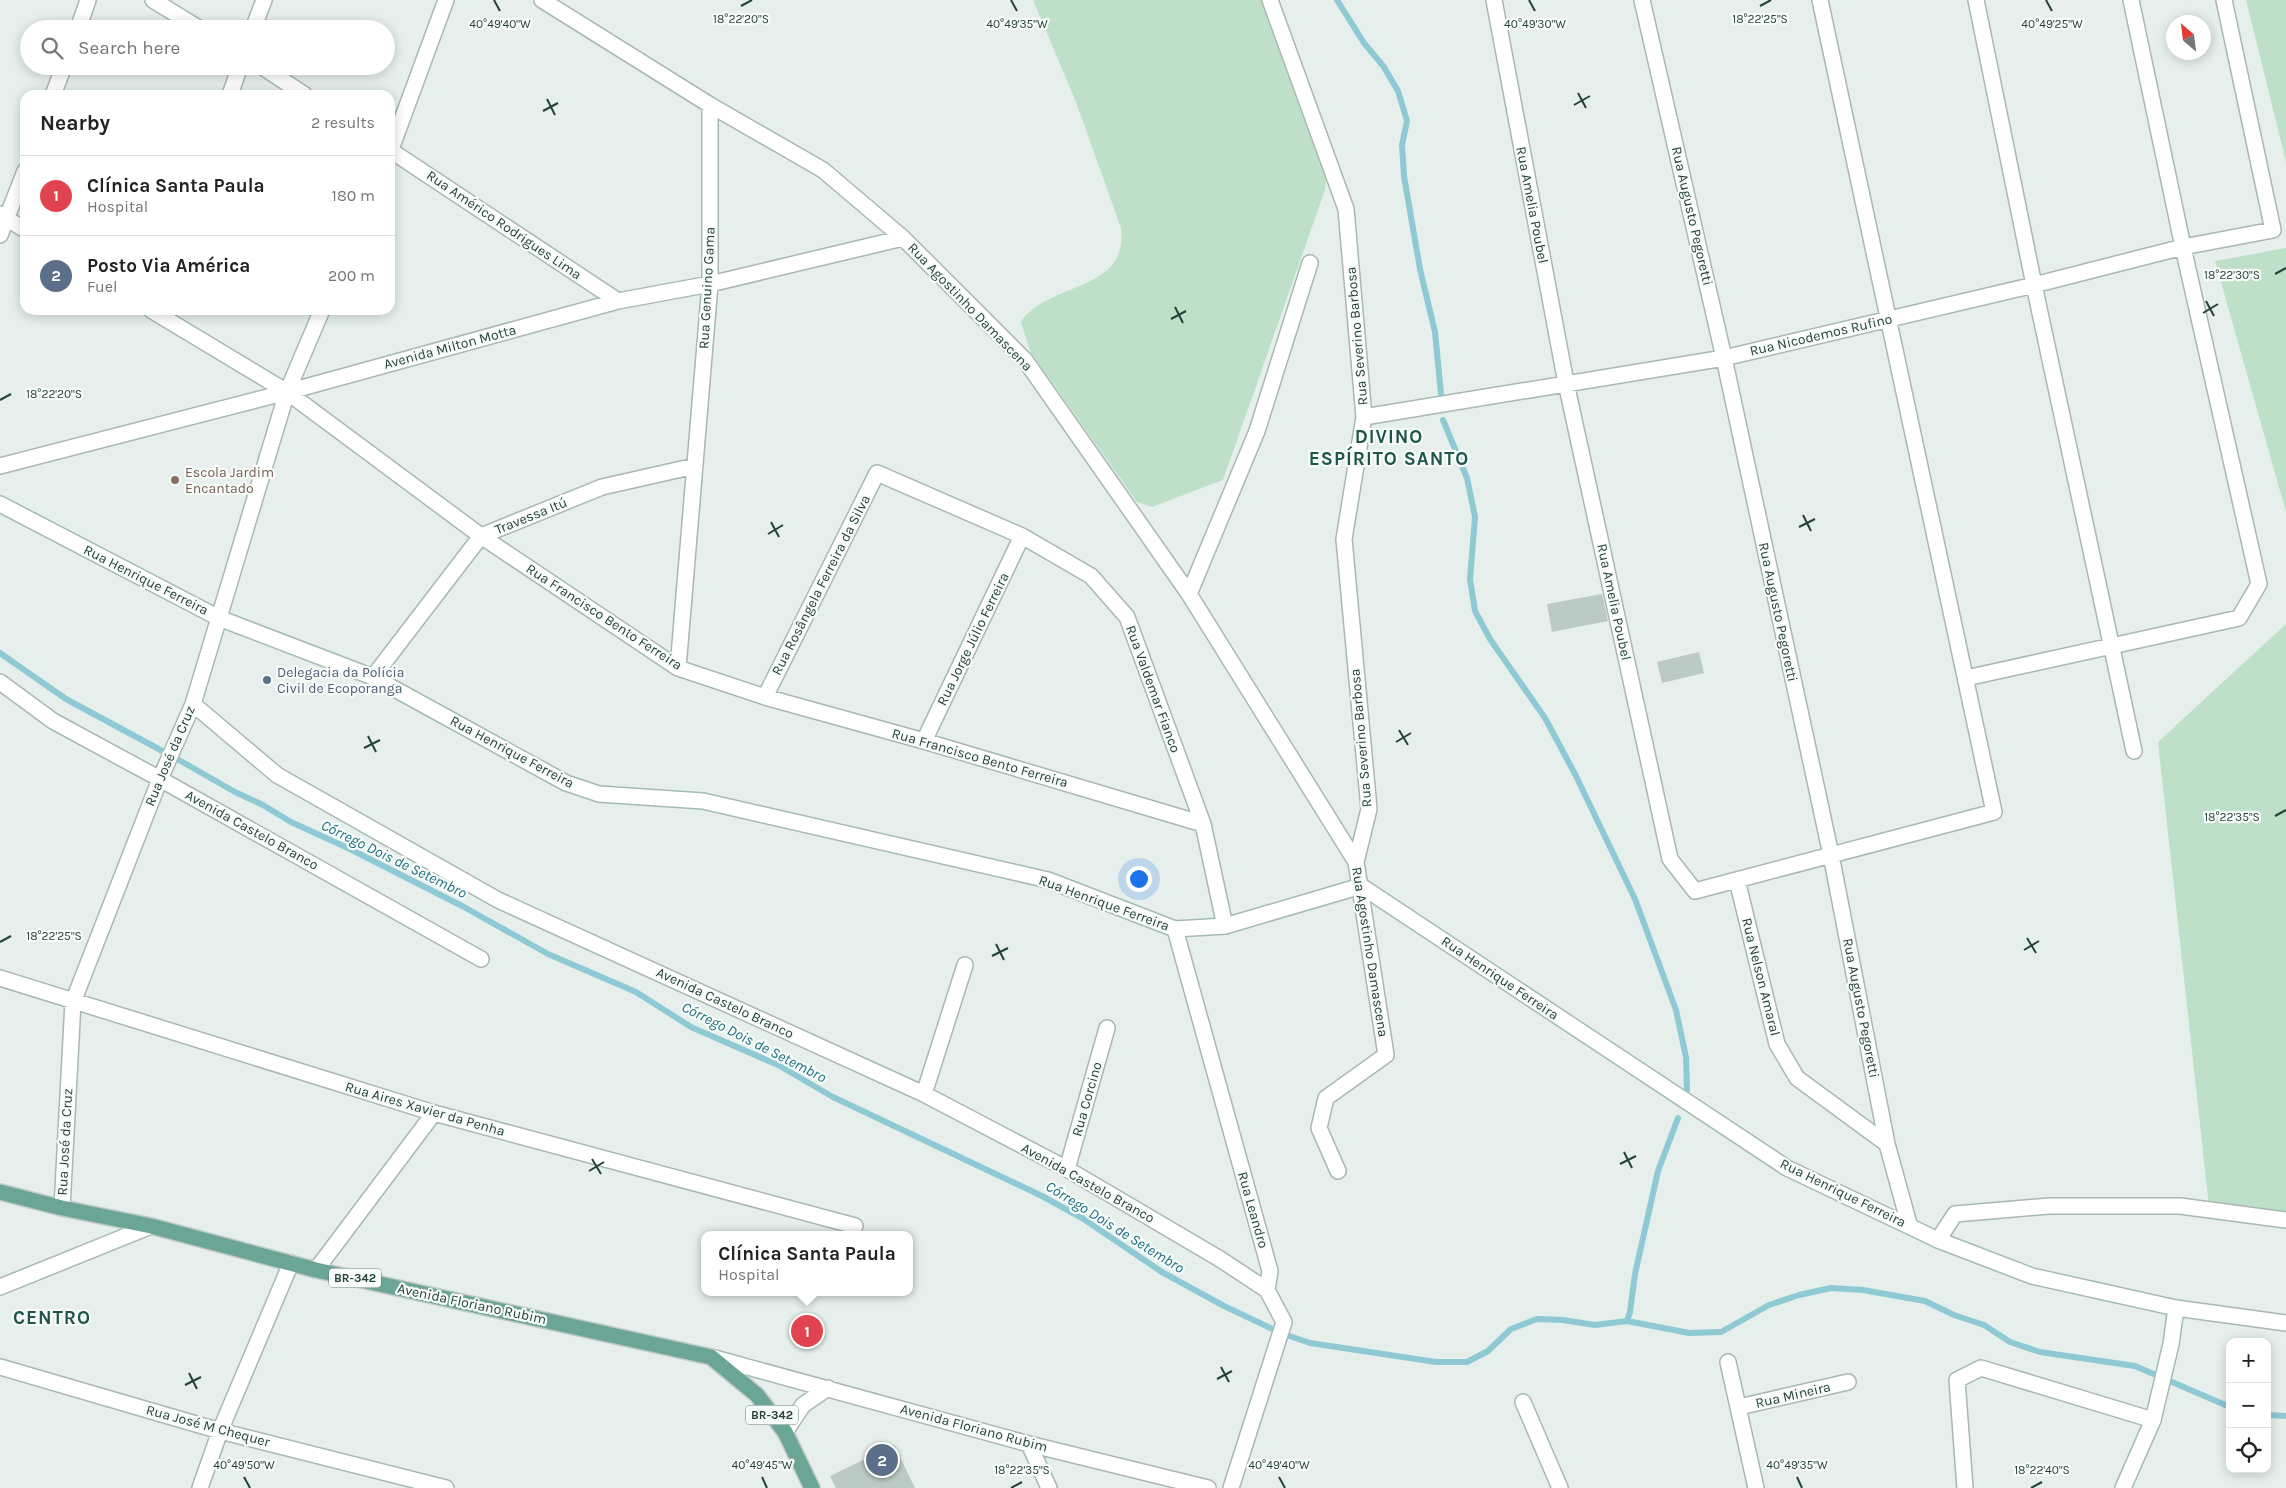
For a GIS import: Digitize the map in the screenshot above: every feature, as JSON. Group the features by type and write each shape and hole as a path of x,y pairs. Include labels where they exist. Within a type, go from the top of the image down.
{"main road":[{"name":"Avenida Floriano Rubim","path":"0,1192 62,1208 151,1226 316,1270 711,1357"},
{"name":"BR-342","path":"711,1357 757,1395 785,1432 812,1488"}],"street":[{"path":"81,20 88,0"},
{"path":"153,0 185,20"},
{"path":"257,20 264,0"},
{"path":"395,137 446,0"},
{"path":"542,0 710,105"},
{"name":"Rua Severino Barbosa","path":"1270,0 1346,209 1364,417 1344,540 1369,809 1356,862"},
{"name":"Rua Amelia Poubel","path":"1494,0 1566,383 1670,860 1695,891 1994,812 1966,678"},
{"name":"Rua Augusto Pegoretti","path":"1642,0 1724,358 1831,855 1887,1144 1909,1224"},
{"path":"1820,0 1887,320 1966,678 2239,618 2259,584 2183,247 2132,0"},
{"path":"1976,0 2034,285 2134,751"},
{"name":"Rua Nicodemos Rufino","path":"1364,417 1724,358 2034,285 2183,247 2273,230 2224,0"},
{"path":"55,90 61,75"},
{"path":"232,90 237,75"},
{"path":"275,75 297,90"},
{"name":"Rua Agostinho Damascena","path":"710,105 823,170 903,238 1025,360 1189,594 1356,862 1386,1055 1326,1098 1320,1128 1338,1171"},
{"name":"Rua Genuino Gama","path":"678,668 710,284 710,105"},
{"name":"Rua Américo Rodrigues Lima","path":"395,153 618,301"},
{"path":"0,235 4,217 20,182"},
{"path":"4,217 20,227"},
{"name":"Avenida Milton Motta","path":"0,466 287,392 618,301 710,284 903,238"},
{"path":"1189,594 1257,431 1310,263"},
{"name":"Rua Francisco Bento Ferreira","path":"162,315 287,392 481,536 678,668 765,697 924,740 1202,824"},
{"name":"Rua José da Cruz","path":"62,1208 73,1002 160,779 193,704 287,392 320,315"},
{"name":"Travessa Itú","path":"372,677 481,536 602,487 695,466"},
{"name":"Rua Valdemar Fianco","path":"877,473 1022,536 1091,576 1127,617 1202,824 1225,926"},
{"name":"Rua Rosângela Ferreira da Silva","path":"765,697 877,473"},
{"name":"Rua Henrique Ferreira","path":"0,504 219,618 372,677 566,783 599,794 703,801 1038,878 1174,929 1225,926 1361,886 1787,1168 1909,1224 1938,1240 2032,1276 2176,1308 2286,1322"},
{"name":"Rua Jorge Júlio Ferreira","path":"924,740 1022,536"},
{"name":"Avenida Castelo Branco","path":"0,682 53,722 160,779 481,958"},
{"name":"Avenida Castelo Branco","path":"193,704 277,776 498,900 924,1094 1067,1169 1220,1259 1267,1290"},
{"name":"Rua Nelson Amaral","path":"1737,880 1777,1044 1797,1078 1887,1144"},
{"name":"Rua Leandro","path":"1174,929 1270,1271 1267,1290"},
{"path":"924,1094 965,965"},
{"name":"Rua Aires Xavier da Penha","path":"0,978 434,1113 855,1226"},
{"name":"Rua Corcino","path":"1067,1169 1107,1028"},
{"path":"316,1270 434,1113"},
{"path":"1938,1240 1955,1214 2049,1206 2180,1206 2286,1220"},
{"path":"0,1288 151,1226"},
{"path":"200,1488 220,1431 291,1263"},
{"path":"1231,1488 1284,1322 1267,1290"},
{"path":"2123,1488 2153,1420 2171,1344 2176,1308"},
{"name":"Avenida Floriano Rubim","path":"711,1357 1029,1444 1208,1488"},
{"path":"1728,1362 1756,1488"},
{"name":"Rua José M Chequer","path":"0,1367 220,1431 446,1488"},
{"path":"1965,1488 1956,1380 1981,1368 2153,1420"},
{"name":"Rua Mineira","path":"1738,1407 1848,1382"},
{"path":"785,1432 803,1405 828,1388"},
{"path":"1523,1402 1560,1488"},
{"path":"1029,1444 1049,1488"}],"green space":[{"path":"1033,0 1261,0 1327,175 1325,190 1223,480 1152,507 1137,502 1030,351 1021,322 1033,309 1049,299 1100,275 1113,264 1120,249 1121,228 1076,102"},
{"path":"2246,0 2286,0 2286,162"},
{"path":"2286,248 2286,512 2215,261"},
{"path":"2286,624 2286,1213 2209,1206 2158,742"}],"building":[{"path":"1602,594 1608,621 1552,632 1547,604"},
{"path":"1699,652 1704,673 1662,683 1657,662"},
{"path":"894,1445 915,1488 836,1488 830,1476"}],"waterway":[{"path":"1337,0 1364,43 1384,67 1398,91 1407,121 1402,145 1404,176 1420,269 1435,332 1441,394"},
{"path":"1443,420 1467,478 1475,517 1470,579 1475,611 1490,639 1545,718 1575,774 1635,899 1676,1010 1686,1057 1687,1090"},
{"name":"Córrego Dois de Setembro","path":"0,653 66,699 291,822 350,849 464,907 548,954 636,992 691,1027 778,1065 833,1097 1042,1196 1082,1218 1162,1272 1224,1306 1281,1333 1310,1343 1436,1362 1467,1362 1488,1351 1511,1329 1537,1319 1563,1320 1595,1325 1627,1321 1689,1333 1721,1332 1769,1305 1799,1295 1831,1288 1863,1290 1925,1301 1954,1315 1984,1325 2010,1342 2040,1352 2135,1366 2226,1405"},
{"path":"1627,1321 1635,1274 1658,1171 1678,1118"},
{"name":"Córrego Dois de Setembro","path":"2271,1415 2286,1416"}],"place":[{"name":"Escola Jardim Encantado","path":"175,480"},
{"name":"Delegacia da Polícia Civil de Ecoporanga","path":"267,680"},
{"name":"Clínica Santa Paula","path":"807,1331"},
{"name":"Posto Via América","path":"882,1460"}],"district":[{"name":"DIVINO ESPÍRITO SANTO","path":"1389,448"},
{"name":"CENTRO","path":"52,1318"}]}
